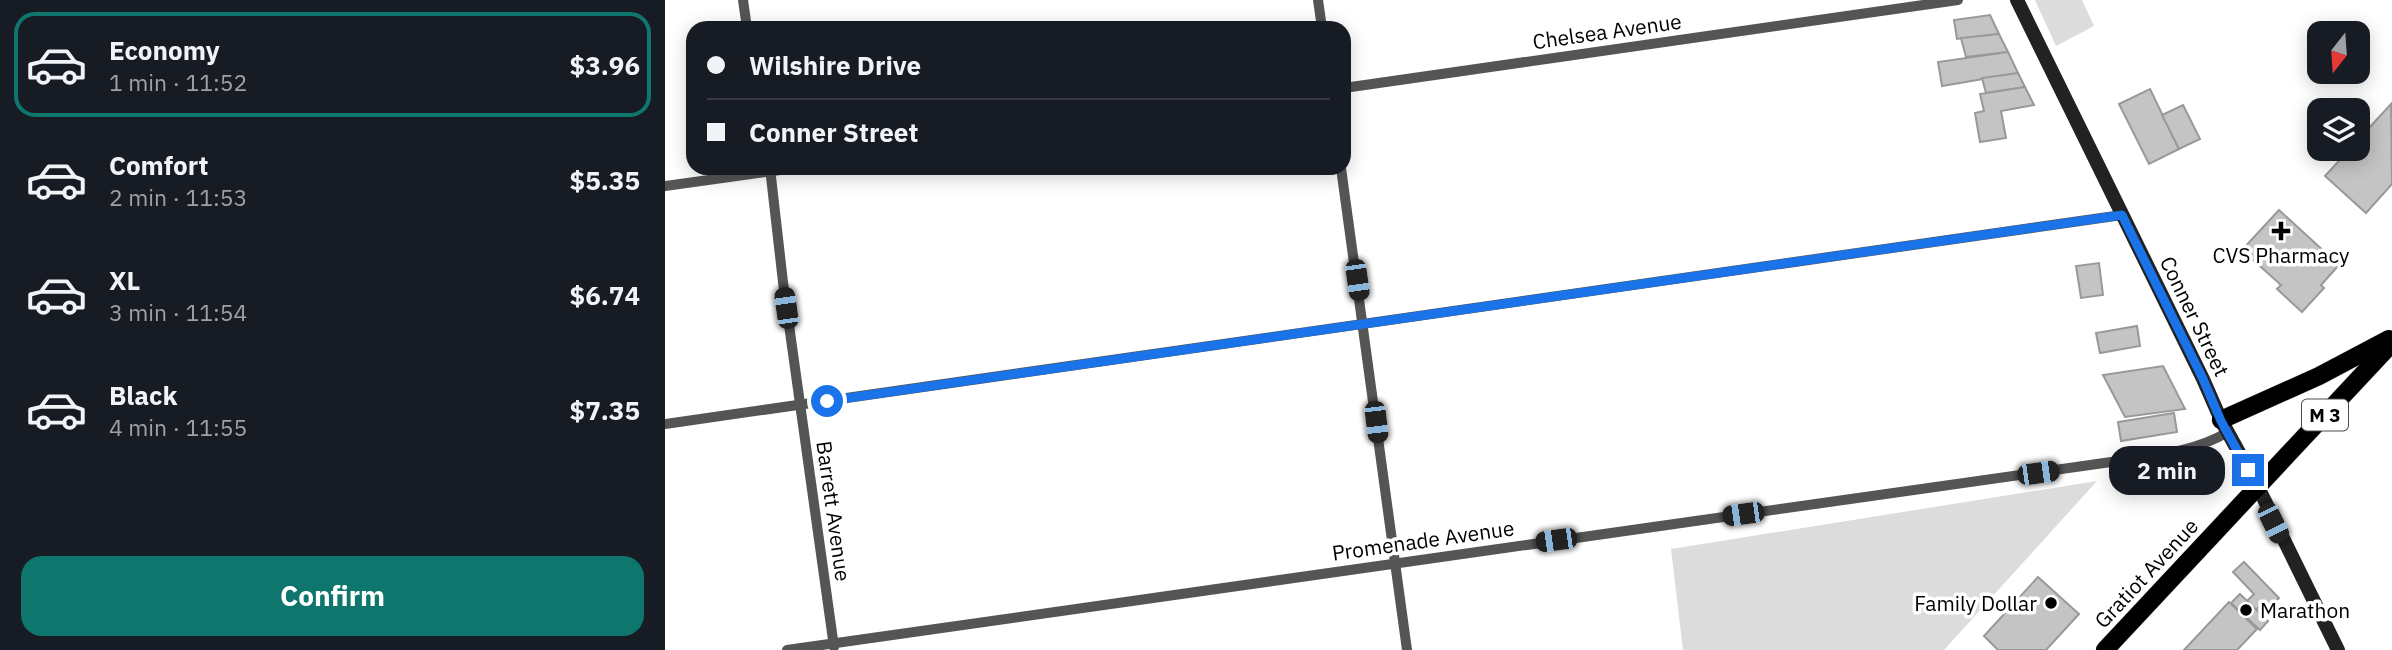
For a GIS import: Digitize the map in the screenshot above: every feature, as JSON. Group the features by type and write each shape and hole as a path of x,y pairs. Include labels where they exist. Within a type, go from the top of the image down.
{"main road":[{"name":"Conner Street","path":"2017,0 2337,650"},
{"path":"2225,426 2392,338"},
{"name":"Gratiot Avenue","path":"2105,650 2392,344"}],"street":[{"path":"743,0 746,21"},
{"path":"1318,0 1321,21"},
{"name":"Chelsea Avenue","path":"1351,87 1958,0"},
{"path":"665,187 739,175"},
{"name":"Barrett Avenue","path":"771,175 834,647"},
{"path":"1342,175 1407,650"},
{"path":"665,424 2122,215"},
{"name":"Promenade Avenue","path":"787,650 834,647 1395,563 2118,461 2186,450 2213,440 2225,426"}],"shaded area":[{"path":"2035,0 2082,0 2094,26 2056,46"},
{"path":"2097,481 1944,650 1683,650 1671,549"}],"building":[{"path":"1990,15 1999,34 1957,39 1954,20"},
{"path":"1999,34 2008,52 1966,57 1961,38"},
{"path":"2008,52 2018,73 1942,86 1938,62"},
{"path":"2018,73 2025,87 1986,93 1982,78"},
{"path":"2025,87 2034,105 2001,111 2006,138 1980,142 1975,113 1984,111 1980,94"},
{"path":"2150,89 2179,149 2149,164 2119,104"},
{"path":"2391,104 2392,184 2366,213 2325,176 2339,161 2370,161 2370,127"},
{"path":"2183,105 2200,139 2179,149 2162,115"},
{"path":"2279,210 2339,265 2321,285 2324,288 2302,312 2277,289 2281,285 2242,250"},
{"path":"2099,263 2103,295 2081,298 2076,266"},
{"path":"2137,326 2140,346 2100,353 2096,333"},
{"path":"2163,366 2185,409 2125,417 2103,375"},
{"path":"2174,413 2177,432 2121,441 2118,422"},
{"path":"2244,562 2279,598 2269,608 2263,603 2253,613 2244,604 2254,594 2233,572"},
{"path":"2038,577 2079,614 2046,650 1998,650 1984,636"},
{"path":"2240,594 2268,621 2260,630 2231,603"},
{"path":"2229,602 2257,629 2237,650 2184,650"}],"place":[{"name":"CVS Pharmacy","path":"2281,231"},
{"name":"Family Dollar","path":"2051,603"},
{"name":"Marathon","path":"2246,610"}],"route":[{"path":"827,401 2122,215 2221,421 2248,470"}]}
